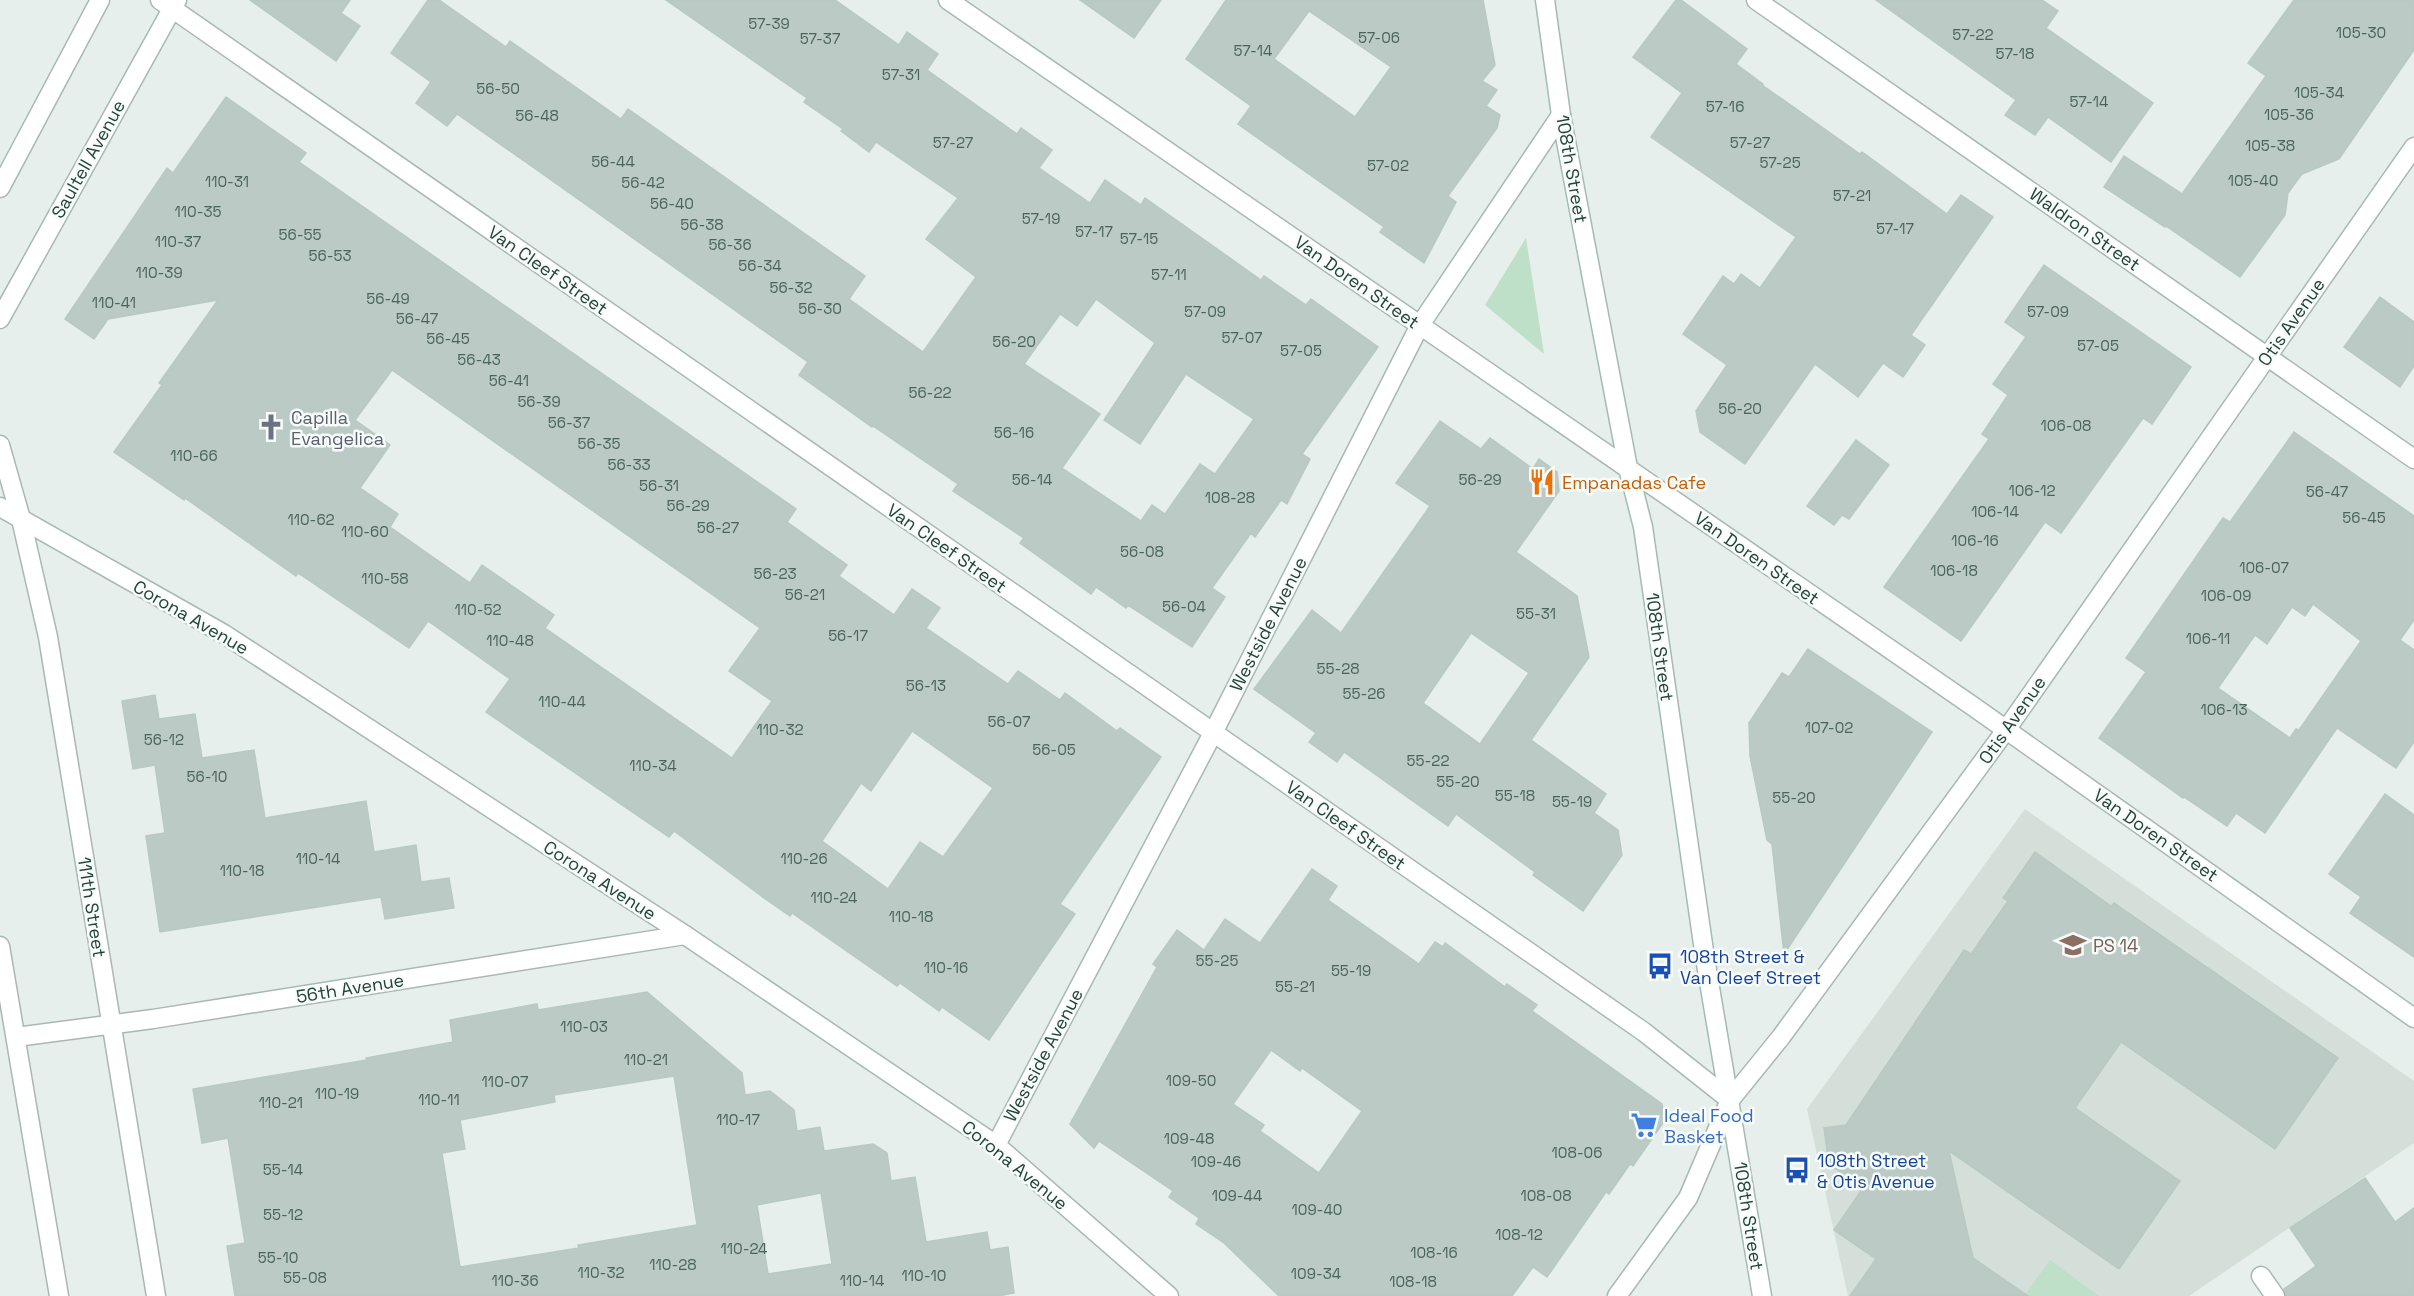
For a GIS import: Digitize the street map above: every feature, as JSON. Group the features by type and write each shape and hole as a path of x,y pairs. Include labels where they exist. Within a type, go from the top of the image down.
{"street":[{"path":"0,188 100,0"},
{"name":"Van Doren Street","path":"948,0 2006,730 2414,1018"},
{"name":"108th Street","path":"1545,0 1561,115 1628,468 1643,527 1705,958 1762,1296"},
{"name":"Waldron Street","path":"1756,0 2414,459"},
{"name":"Saultell Avenue","path":"0,319 170,3"},
{"name":"Van Cleef Street","path":"170,3 1644,1032 1730,1100"},
{"name":"Westside Avenue","path":"996,1145 1213,733 1420,325 1561,115"},
{"name":"Otis Avenue","path":"1617,1296 1688,1198 1730,1100 1781,1037 2006,730 2414,147"},
{"path":"0,445 21,519"},
{"name":"Corona Avenue","path":"0,507 224,634 685,935 996,1145 1169,1296"},
{"name":"111th Street","path":"21,519 48,637 156,1296"},
{"name":"56th Avenue","path":"16,1037 685,935"},
{"path":"0,946 59,1296"},
{"path":"2261,1276 2275,1296"}],"shaded area":[{"name":"PS 14","path":"2025,809 2414,1081 2414,1143 2189,1296 1848,1296 1807,1109"}],"green space":[{"path":"1526,238 1544,354 1485,305"},
{"path":"2050,1260 2099,1296 2024,1296"}],"building":[{"path":"250,0 350,0 341,13 360,26 336,61"},
{"path":"428,0 439,0 506,47 510,41 621,119 628,109 865,276 849,299 923,352 976,277 926,239 958,198 876,142 869,152 841,131 843,129 804,102 807,98 666,0 835,0 899,45 907,32 938,54 927,70 1017,134 1021,128 1052,150 1039,168 1090,203 1105,180 1141,205 1145,198 1261,280 1264,276 1306,305 1311,299 1378,347 1302,454 1310,459 1287,504 1281,500 1255,537 1251,533 1212,588 1225,597 1192,647 1128,605 1126,608 1096,587 1091,594 1020,543 1024,538 953,491 958,484 799,375 808,362 457,114 447,126 416,103 431,82 391,53","holes":["1096,299 1155,343 1104,420 1140,444 1186,374 1254,419 1215,474 1200,464 1165,514 1152,505 1141,521 1062,468 1100,414 1024,364 1060,314 1077,326"]},
{"path":"1080,0 1161,0 1134,38"},
{"path":"1226,0 1483,0 1495,65 1482,81 1497,90 1486,106 1500,115 1497,128 1448,196 1456,202 1424,263 1380,232 1384,227 1238,124 1251,106 1186,59","holes":["1309,11 1391,67 1355,117 1274,59"]},
{"path":"1676,0 1681,0 1747,49 1736,64 1762,85 1860,154 1862,152 1947,214 1961,195 1993,217 1911,335 1925,345 1903,377 1883,363 1858,397 1815,364 1745,464 1700,432 1696,411 1727,365 1683,334 1723,276 1734,284 1741,274 1760,288 1796,237 1651,137 1682,93 1633,57"},
{"path":"1876,0 2042,0 2058,11 2046,28 2153,103 2111,162 2048,117 2035,135 2005,115 2016,100"},
{"path":"2294,0 2414,0 2414,50 2339,159 2302,174 2288,193 2285,215 2240,277 2104,187 2124,156 2182,194 2266,76 2248,63"},
{"path":"226,97 306,153 299,162 796,509 787,522 847,565 839,576 894,615 912,589 940,608 926,628 1008,684 1018,671 1060,700 1065,693 1117,731 1120,728 1161,757 1060,904 1075,914 989,1040 942,1007 939,1011 900,983 897,986 792,913 790,916 764,898 674,831 669,837 486,712 510,679 428,621 409,648 298,573 296,576 185,498 184,500 114,452 162,385 159,383 218,300 108,319 94,339 65,319 167,168 173,173","holes":["392,370 760,628 729,671 772,701 732,758 545,628 554,615 482,565 470,583 390,527 398,514 360,488 390,445 355,420","912,731 993,788 943,857 920,842 888,889 822,841 861,783 871,791"]},
{"path":"2044,265 2191,367 2152,424 2143,418 2061,533 2045,522 1961,641 1884,587 1989,439 1982,434 2008,395 1993,384 2026,337 2005,322"},
{"path":"2380,297 2414,322 2414,366 2400,387 2344,347"},
{"path":"1440,421 1481,449 1490,438 1533,469 1539,459 1557,472 1559,491 1516,552 1577,596 1589,657 1531,740 1606,794 1594,813 1618,830 1622,855 1583,911 1533,875 1535,872 1456,814 1448,826 1344,752 1337,762 1309,742 1316,733 1254,689 1312,610 1341,633 1430,506 1396,483","holes":["1471,633 1529,673 1480,744 1423,703"]},
{"path":"2294,432 2414,516 2414,620 2400,640 2414,650 2414,742 2396,768 2337,728 2265,833 2236,813 2227,826 2183,798 2099,738 2146,672 2126,658 2223,518 2230,522","holes":["2313,604 2361,641 2299,730 2296,729 2290,738 2218,688 2255,635 2267,644 2292,607 2305,616"]},
{"path":"1856,440 1889,465 1849,519 1842,515 1834,525 1807,506"},
{"path":"1808,649 1932,732 1784,954 1772,844 1767,840 1750,756 1749,723 1782,673 1789,677"},
{"path":"155,695 159,719 195,714 202,758 254,750 265,818 366,801 374,852 416,845 421,882 449,878 454,908 385,919 381,897 160,932 146,836 165,833 155,765 133,769 122,701"},
{"path":"2385,794 2414,815 2414,957 2350,913 2361,897 2329,874"},
{"path":"2035,852 2111,906 2114,903 2338,1058 2275,1149 2121,1042 2075,1108 2180,1181 2119,1269 1949,1151 1973,1258 2028,1296 1850,1296 1876,1259 1834,1230 1863,1188 1829,1164 1824,1128 1846,1125 1964,950 1971,954 2008,901 2003,898"},
{"path":"1312,869 1337,886 1328,900 1419,964 1435,942 1443,947 1445,943 1505,987 1507,984 1537,1005 1532,1011 1662,1104 1665,1120 1633,1166 1630,1164 1609,1194 1606,1192 1547,1277 1533,1267 1512,1296 1279,1296 1224,1243 1196,1224 1199,1218 1169,1197 1173,1191 1099,1141 1094,1148 1070,1124 1157,967 1153,964 1177,930 1204,950 1225,919 1260,943","holes":["1271,1050 1300,1071 1302,1068 1362,1111 1319,1173 1260,1131 1264,1125 1233,1104"]},
{"path":"647,992 742,1073 745,1095 770,1091 794,1110 797,1131 820,1127 824,1151 873,1144 887,1153 891,1181 915,1177 926,1242 987,1232 990,1250 1008,1247 1014,1293 998,1296 235,1296 227,1246 245,1243 228,1138 202,1143 193,1089 367,1060 366,1058 453,1042 450,1020 537,1004 538,1010","holes":["674,1076 697,1225 578,1245 579,1248 460,1267 442,1153 465,1149 460,1120 555,1102 554,1095","821,1193 832,1264 768,1274 757,1205"]},
{"path":"2365,1178 2395,1222 2414,1208 2414,1296 2286,1296 2284,1289 2316,1266 2290,1228"}],"place":[{"name":"Capilla Evangelica","path":"271,427"},
{"name":"Empanadas Cafe","path":"1542,482"},
{"name":"PS 14","path":"2073,945"},
{"name":"108th Street & Van Cleef Street","path":"1660,966"},
{"name":"Ideal Food Basket","path":"1644,1125"},
{"name":"108th Street & Otis Avenue","path":"1797,1170"}]}
